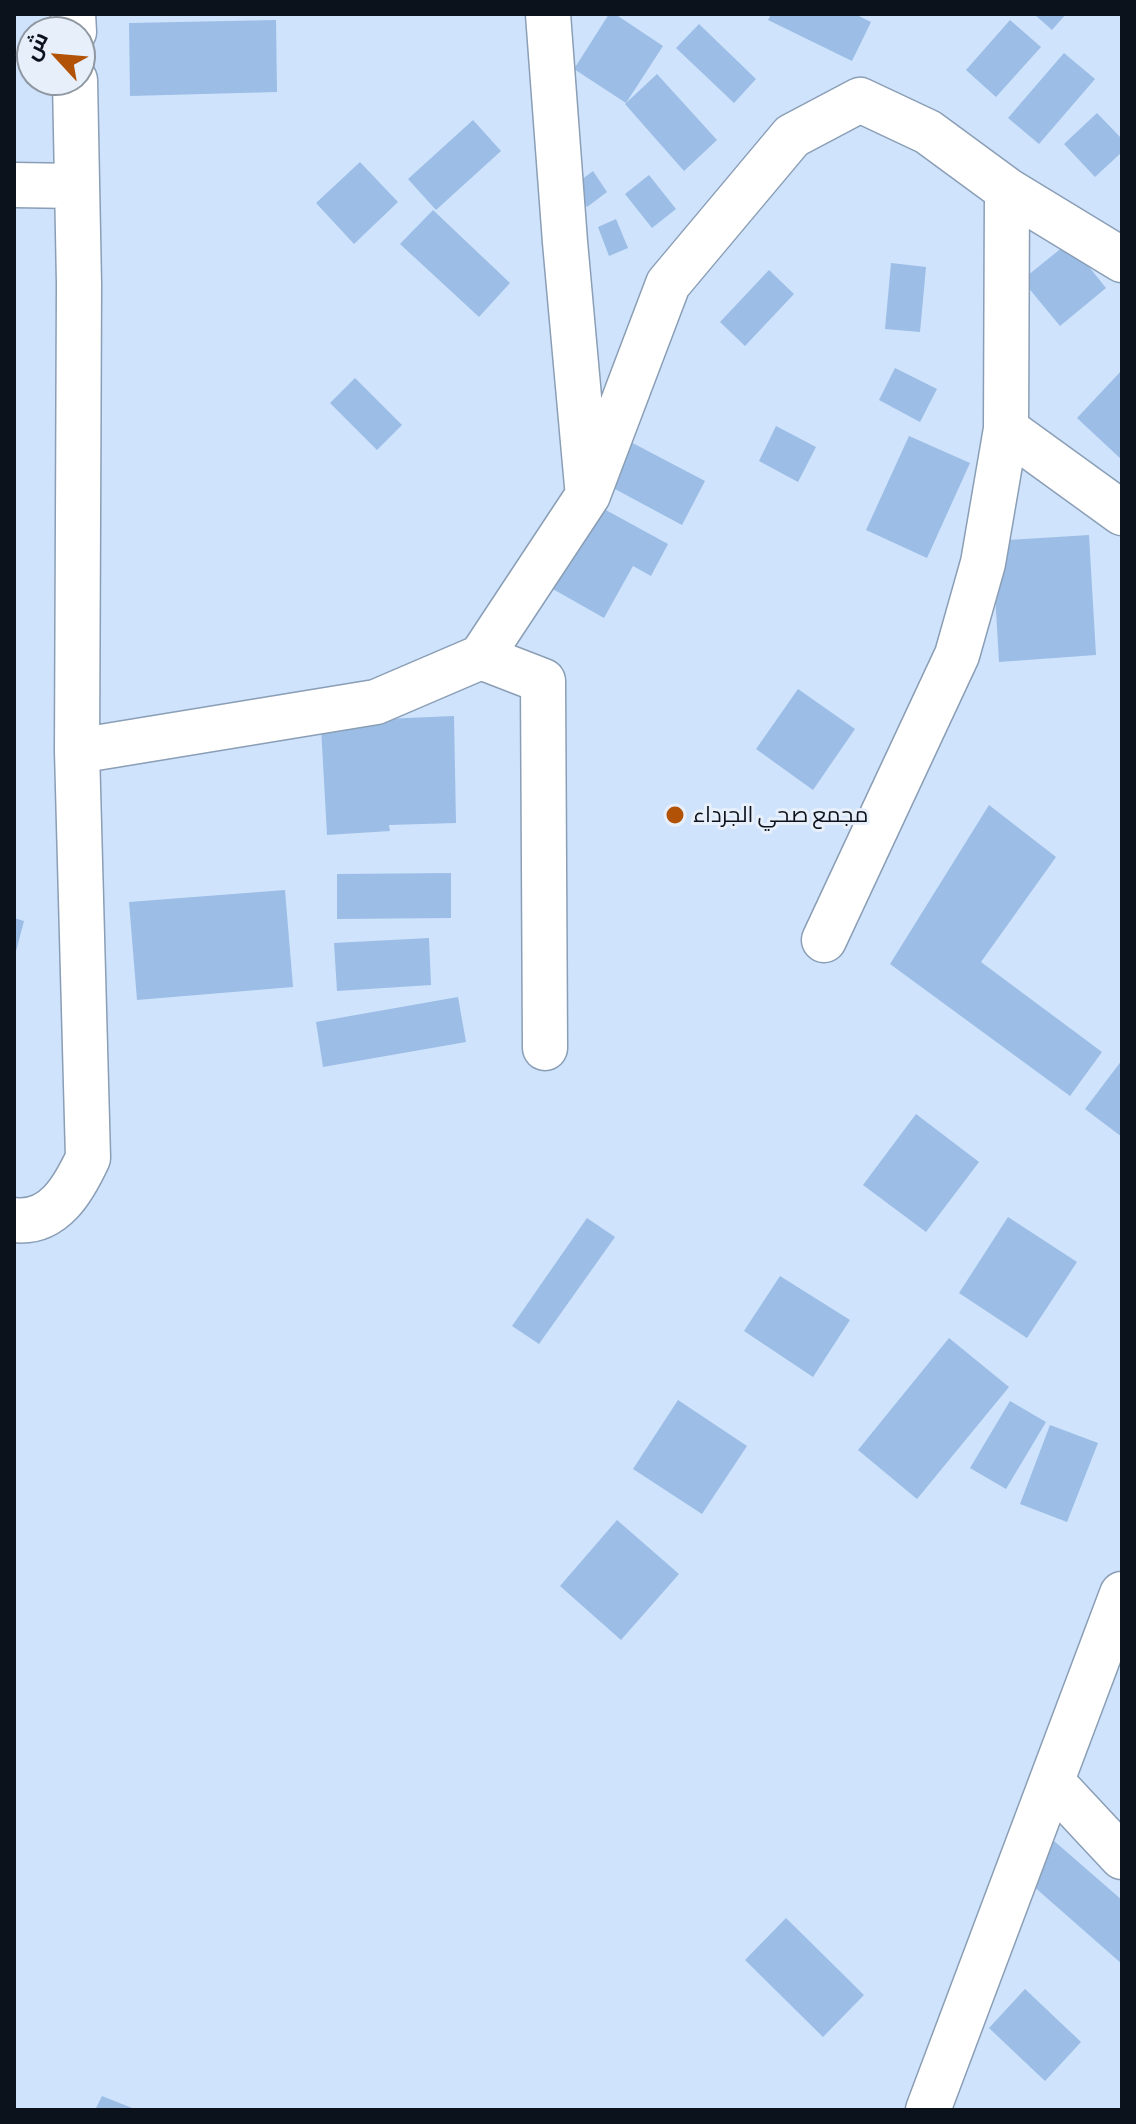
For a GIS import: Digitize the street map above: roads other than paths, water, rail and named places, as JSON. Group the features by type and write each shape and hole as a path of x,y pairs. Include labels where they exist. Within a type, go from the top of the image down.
{"street":[{"path":"548,14 588,495"},
{"path":"14,1220 47,1214 71,1192 88,1158 77,751 79,284 75,96"},
{"path":"77,751 376,702 481,657 588,495 668,284 792,136 860,100 928,132 1007,190 1122,260"},
{"path":"14,185 77,186"},
{"path":"824,940 957,655 983,563 1006,429 1007,190"},
{"path":"1006,429 1122,513"},
{"path":"481,657 543,681 545,1048"},
{"path":"928,2110 1052,1782 1103,1697 1122,1594"},
{"path":"1052,1782 1122,1857"}],"place":[{"name":"مجمع صحي الجرداء","path":"675,815"}]}
